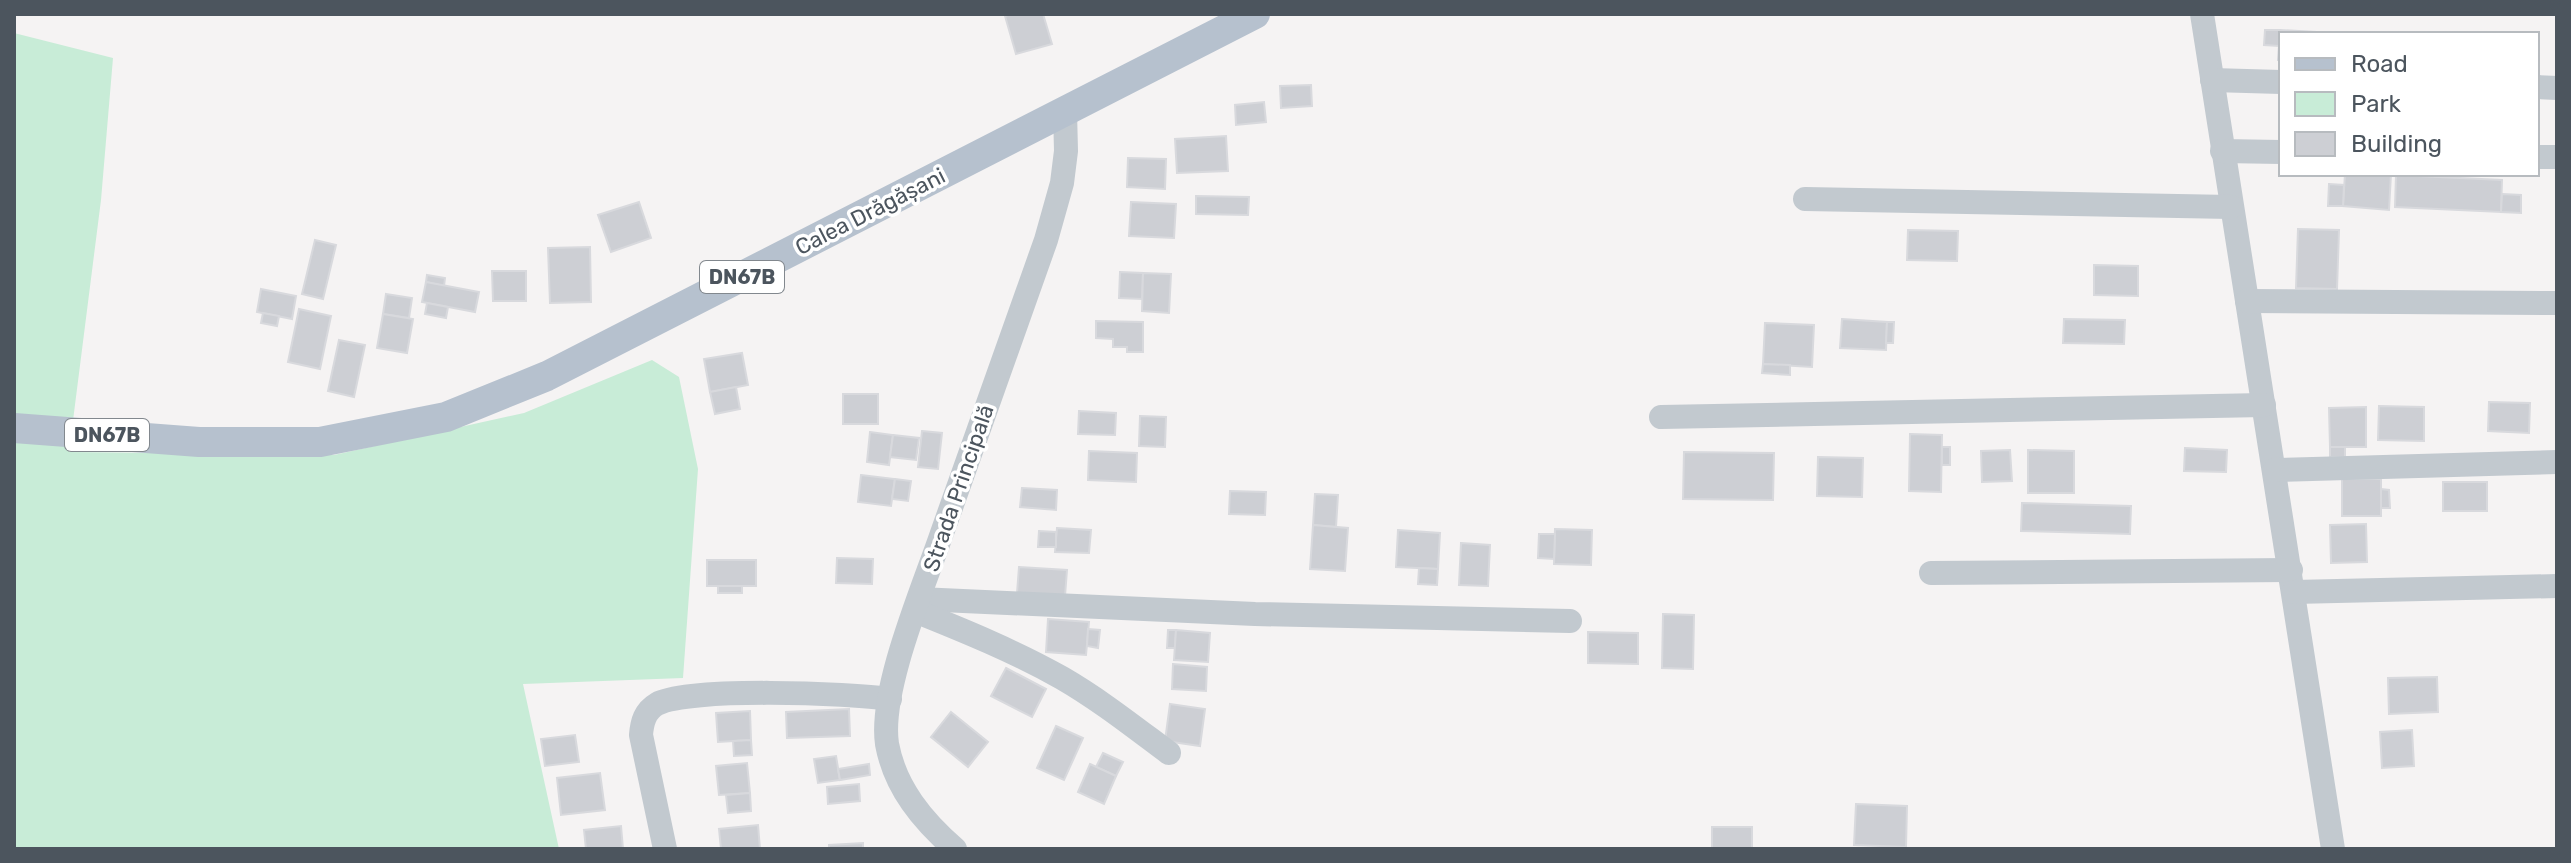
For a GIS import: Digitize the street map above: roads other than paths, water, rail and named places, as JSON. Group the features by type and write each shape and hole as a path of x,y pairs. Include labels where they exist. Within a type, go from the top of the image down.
{"main road":[{"name":"Calea Drăgășani","path":"14,428 199,442 320,442 446,417 547,376 1255,14"}],"street":[{"path":"2202,14 2333,849"},
{"path":"2212,80 2279,82"},
{"name":"Strada Principală","path":"955,849 924,821 896,773 887,743 890,699 917,605 1046,240 1062,183 1066,151 1065,111"},
{"path":"2222,151 2279,152"},
{"path":"1805,199 2231,207"},
{"path":"2247,301 2557,303"},
{"path":"1661,417 2264,405"},
{"path":"2275,470 2557,462"},
{"path":"1931,573 2557,586"},
{"path":"917,605 1570,621"},
{"path":"917,605 1061,678 1169,753"},
{"path":"665,849 641,735 642,719 654,706 670,698 733,694 862,695 890,699"}]}
